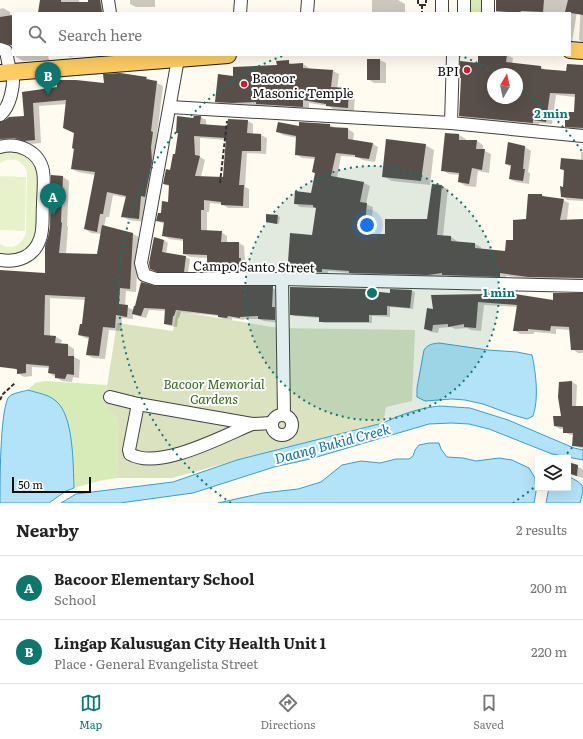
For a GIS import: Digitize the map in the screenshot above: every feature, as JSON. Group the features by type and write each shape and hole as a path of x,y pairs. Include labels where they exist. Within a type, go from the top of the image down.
{"main road":[{"path":"571,50 583,50"},
{"path":"8,72 115,60 178,59 216,56"}],"street":[{"path":"108,0 110,12"},
{"path":"240,12 241,0"},
{"path":"307,12 308,0"},
{"path":"442,0 442,12"},
{"path":"464,0 464,12"},
{"path":"488,0 488,12"},
{"path":"0,49 6,51 8,72 14,88 5,110 0,115"},
{"path":"451,123 453,56"},
{"name":"Campo Santo Street","path":"178,59 141,262 144,275 156,279 583,286"},
{"path":"170,107 451,123 583,136"},
{"path":"0,147 12,145 19,146 32,152 40,163 44,177 42,232 37,245 33,251 22,259 8,261 0,260"},
{"path":"282,280 284,415"},
{"path":"110,397 138,404 252,424 272,423"},
{"path":"138,404 129,450 130,454 134,457 148,460 162,459 196,448 252,424"},
{"path":"279,415 284,415 291,420 292,427 288,433 284,435 276,433 272,427 272,423 279,415"}],"path":[{"path":"418,0 418,5 422,5"},
{"path":"422,5 426,5 426,0"},
{"path":"422,5 422,12"},
{"path":"220,184 228,111"},
{"path":"0,400 3,394 15,384"}],"green space":[{"path":"468,0 484,0 483,12 468,12"},
{"path":"4,149 28,155 39,170 37,238 26,253 0,257 0,244 8,247 16,246 22,240 26,232 27,171 22,164 16,160 8,160 0,163 0,151"},
{"path":"0,176 26,177 25,231 0,230"},
{"name":"Bacoor Memorial Gardens","path":"177,311 278,328 415,330 412,401 386,407 383,423 172,478 117,478 118,421 104,405 117,323 173,331"},
{"path":"45,381 107,385 104,405 118,421 117,478 74,488 72,461 48,396 28,390 35,383"}],"water":[{"path":"439,343 532,355 536,386 536,402 533,416 527,419 483,404 465,400 452,399 425,401 417,397 417,388 424,350 429,345"},
{"path":"28,390 50,397 62,408 69,429 73,454 74,488 66,491 49,503 0,503 1,448 5,406 9,396"},
{"name":"Daang Bukid Creek","path":"440,406 470,408 508,420 574,448 583,450 583,460 571,458 571,455 552,454 489,429 469,424 429,424 310,459 274,467 193,493 120,503 61,503 76,494 173,482 237,460 383,423 404,414"},
{"path":"439,443 441,449 447,457 476,461 499,458 512,460 529,468 535,478 536,492 534,503 218,503 263,493 298,489 321,482 342,465 361,461 380,463 396,459 409,459 413,456 419,445"},
{"path":"571,478 582,485 583,491 580,503 546,503 548,491 571,491"}],"building":[{"path":"40,0 88,2 88,0 100,0 102,12 38,12"},
{"path":"496,0 544,0 543,12 496,11"},
{"path":"568,0 583,0 583,15 565,12"},
{"path":"12,15 12,45 0,42 0,17"},
{"path":"478,56 507,56 506,62 541,66 541,69 566,71 567,64 583,65 583,128 565,127 565,112 574,112 575,94 550,93 546,122 533,120 533,123 459,116 460,61 478,63"},
{"path":"367,59 380,59 380,80 367,80"},
{"path":"289,60 289,64 303,63 303,68 333,70 331,87 349,88 348,108 326,106 326,104 303,100 303,107 256,104 256,102 215,102 218,74 233,76 233,67 277,65 276,61"},
{"path":"120,73 147,77 146,79 157,81 151,131 153,132 151,147 152,162 145,197 141,196 139,219 121,217 126,196 107,192 103,214 100,214 97,232 84,229 95,172 71,169 74,149 72,148 74,133 63,128 66,100 33,103 35,140 24,141 14,138 0,139 0,122 9,117 24,116 22,92 57,87 57,80 76,80 104,83 103,74"},
{"path":"177,116 193,118 194,116 201,116 200,124 227,126 228,119 248,120 247,133 261,134 261,151 242,151 239,185 244,185 243,206 221,205 221,202 204,200 204,210 201,210 201,230 222,231 221,242 239,242 241,272 221,272 221,265 207,265 207,255 183,254 183,239 162,236 164,222 156,221 158,213 161,213 162,201 168,202 169,185 163,184 166,169 170,170 173,154 175,154 178,133 176,133","holes":["194,136 226,138 223,177 195,176 200,156 195,155"]},
{"path":"278,122 299,126 299,122 330,124 330,127 348,128 348,139 373,143 369,159 355,157 355,155 336,153 331,176 364,182 360,202 367,203 364,234 385,234 385,219 427,219 432,184 442,185 437,235 451,236 451,241 475,243 475,248 505,251 506,240 513,240 513,220 526,219 528,194 542,194 542,196 564,199 560,220 583,219 583,278 528,277 500,273 500,277 442,275 442,273 428,275 349,273 349,271 322,269 322,272 289,272 288,262 290,233 312,235 316,208 313,207 313,205 294,204 295,191 311,193 315,173 312,172 315,157 295,155 296,136 276,132"},
{"path":"445,133 459,134 459,140 477,140 476,149 485,149 482,170 472,168 469,184 458,182 459,173 441,171"},
{"path":"386,139 426,144 421,181 382,177"},
{"path":"508,142 525,146 523,169 525,169 523,181 509,179 511,165 505,164"},
{"path":"561,158 583,160 583,199 561,197 560,186 563,187 564,170 560,169"},
{"path":"51,175 63,176 62,223 59,253 97,254 102,225 133,233 130,289 120,288 119,304 128,305 127,317 116,315 115,328 103,327 99,356 86,355 89,337 78,335 80,324 82,324 85,297 45,295 44,335 56,336 55,343 68,344 68,356 74,356 74,375 67,374 65,379 55,378 55,374 48,373 49,366 26,364 26,373 17,374 17,369 0,367 0,270 45,273 45,246 50,227"},
{"path":"266,214 278,215 277,224 266,222"},
{"path":"154,237 164,240 162,252 186,256 184,272 157,272 150,269 149,263"},
{"path":"141,282 156,286 273,286 272,307 275,307 275,320 258,319 258,316 240,318 228,316 227,318 218,317 218,315 176,310 173,316 172,325 164,324 165,309 144,308 141,316 132,314"},
{"path":"290,287 369,289 369,291 390,293 390,289 412,290 410,308 387,306 387,315 369,315 369,322 319,322 319,317 290,315"},
{"path":"484,291 516,292 515,294 553,300 553,293 583,293 583,350 571,350 569,327 551,326 550,331 528,329 528,331 513,331 517,305 478,302 476,328 464,327 464,324 448,327 448,324 433,325 432,331 424,329 427,308 433,309 431,295 484,294"},
{"path":"572,381 572,406 583,406 583,447 572,446 573,433 563,433 563,427 554,426 553,416 561,416 558,397 559,382"},
{"path":"571,463 578,465 577,476 571,474"}],"place":[{"name":"BPI","path":"467,70"},
{"name":"Bacoor Masonic Temple","path":"244,84"},
{"name":"Lingap Kalusugan City Health Unit 1","path":"48,95"},
{"name":"Bacoor Elementary School","path":"53,216"}]}
